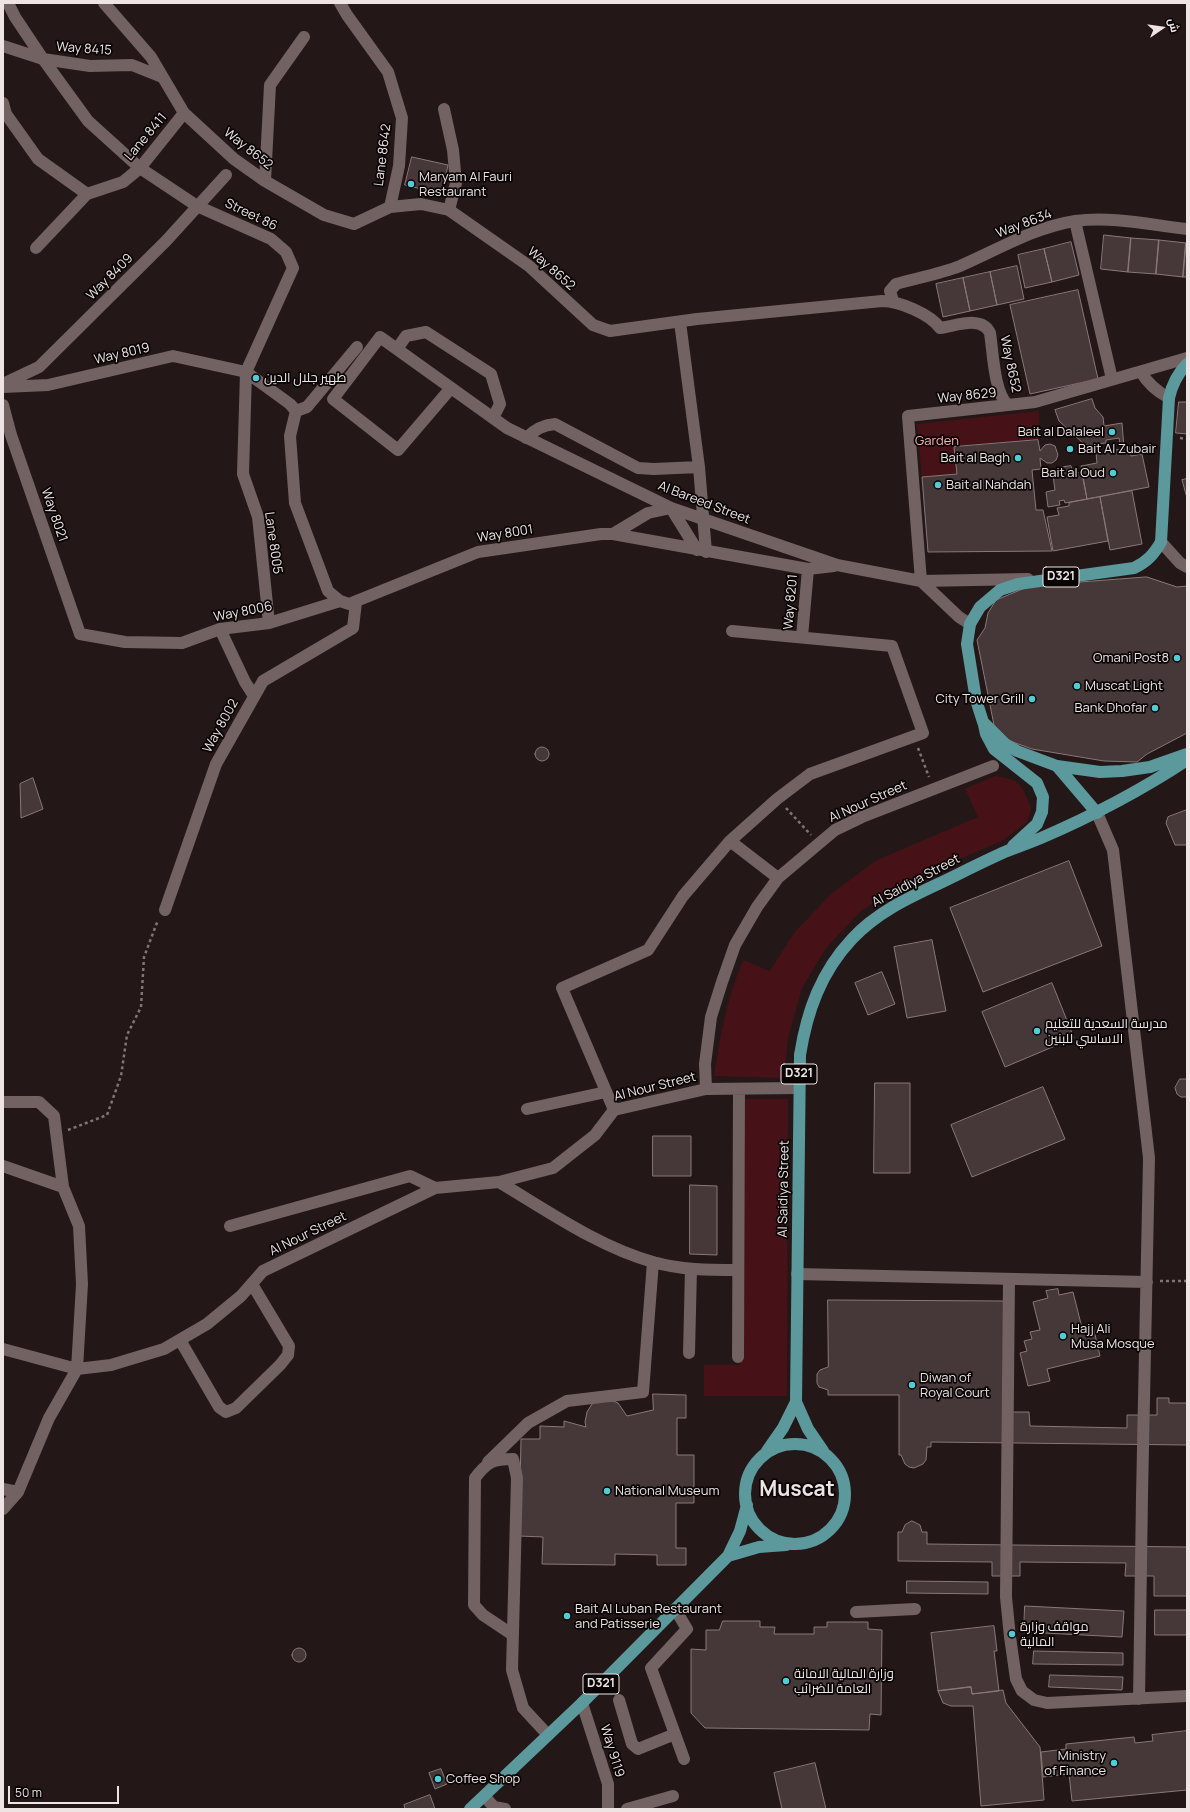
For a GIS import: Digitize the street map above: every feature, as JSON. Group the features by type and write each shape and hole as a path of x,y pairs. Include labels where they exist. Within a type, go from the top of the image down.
{"main road":[{"path":"1161,542 1169,398 1172,386 1181,370 1187,364"},
{"name":"D321","path":"1007,851 1037,824 1042,812 1043,796 1037,782 994,749 986,734 976,700 967,644 970,624 980,607 1000,590 1018,584 1042,579 1134,568 1144,563 1154,553 1161,542"},
{"name":"D321","path":"983,722 995,735 1017,751 1057,766 1100,772 1122,771 1150,767 1187,754"},
{"name":"Al Saidiya Street","path":"823,1452 808,1429 796,1402 800,1055 805,1028 813,1001 824,978 852,938 871,921 899,904 1007,851 1039,839 1097,813 1140,790 1187,760"},
{"path":"1057,766 1097,813"},
{"name":"Al Saidiya Street","path":"765,1453 783,1428 796,1402"},
{"name":"D321","path":"728,1556 759,1547 795,1544 814,1540 829,1531 840,1516 844,1505 845,1494 840,1471 836,1464 823,1452 804,1444 794,1443 778,1446 765,1453 755,1464 748,1476 746,1491 747,1505 753,1520 764,1533 779,1541 795,1544"},
{"name":"D321","path":"470,1809 485,1797 582,1703 728,1556 740,1531 747,1505"}],"street":[{"name":"Street 86","path":"8,3 14,17 88,121 140,168 197,206 271,239 286,252 293,268 246,372"},
{"name":"Way 8652","path":"104,3 151,57 184,113 234,159 265,181 324,215 354,224 390,207 421,204 449,210 529,266 593,325 610,331 697,319 893,301 934,322 940,328 978,322 985,326 990,333 999,392 1008,405"},
{"name":"Lane 8642","path":"340,3 388,72 402,118 399,166 390,207"},
{"path":"265,181 270,85 304,37"},
{"name":"Way 8415","path":"3,46 43,59 90,66 132,65 162,77"},
{"path":"3,103 6,114 38,159 86,194"},
{"path":"444,109 453,150 456,184 449,210"},
{"name":"Lane 8411","path":"36,248 86,194 123,182 140,168 184,113"},
{"name":"Way 8409","path":"3,386 39,368 166,241 226,175"},
{"path":"1075,221 1112,380"},
{"name":"Way 8634","path":"893,301 890,291 896,284 958,267 1034,234 1075,221 1126,221 1187,230"},
{"path":"680,322 699,467 704,520 701,551"},
{"path":"397,349 406,336 426,332 491,374 500,404 493,418"},
{"name":"Al Bareed Street","path":"451,388 398,450 333,399 380,337 507,428 671,508 837,565 921,581 1042,579"},
{"path":"296,411 307,407 357,347"},
{"name":"Way 8019","path":"3,386 48,385 173,356 246,372"},
{"name":"Way 8629","path":"921,581 908,416 1049,399 1187,358"},
{"path":"246,372 290,404 296,411"},
{"name":"Lane 8005","path":"246,372 243,474 258,517 269,623"},
{"path":"1141,372 1152,387 1169,398"},
{"name":"Way 8006","path":"3,405 11,434 80,634 125,642 182,643 220,629 269,623 340,600"},
{"path":"296,411 290,436 295,503 328,591 340,600"},
{"path":"526,438 544,425 555,424 638,468 654,469 699,467"},
{"path":"613,534 648,513 671,508 701,551"},
{"name":"Way 8001","path":"340,600 349,604 356,602 478,552 613,534 701,551 808,568 837,565"},
{"path":"1161,542 1180,562 1187,566"},
{"name":"Way 8201","path":"802,637 808,568"},
{"path":"921,581 959,617 970,624"},
{"name":"Way 8002","path":"165,910 216,764 263,681 353,628 356,602"},
{"path":"220,629 245,682 254,696"},
{"path":"614,1110 562,988 648,950 683,896 730,841 777,799 810,774 923,733 892,646 732,631"},
{"name":"Al Nour Street","path":"706,1089 705,1064 711,1017 722,982 735,945 757,908 778,878 835,830 933,789 993,766"},
{"path":"1097,813 1113,850 1150,1158 1139,1699"},
{"path":"730,841 778,878"},
{"name":"Al Nour Street","path":"77,1369 111,1365 164,1349 207,1324 241,1296 263,1271 436,1188 499,1182 553,1168 595,1135 614,1110 706,1089 799,1088"},
{"path":"738,1357 739,1089"},
{"path":"527,1109 606,1092"},
{"path":"3,1102 39,1102 54,1116 63,1187 79,1226 82,1284 77,1369 49,1418 18,1492 3,1510"},
{"path":"3,1166 63,1187"},
{"path":"230,1226 410,1176 436,1188"},
{"path":"499,1182 600,1242 653,1262 691,1269 738,1270"},
{"path":"513,1635 483,1615 474,1605 475,1478 484,1465 528,1423 567,1401 643,1392 653,1262"},
{"path":"689,1353 691,1269"},
{"path":"797,1274 1147,1282"},
{"path":"1009,1279 1006,1597 1016,1679 1022,1691 1034,1700 1047,1703 1187,1696"},
{"path":"180,1340 219,1407 226,1412 236,1408 288,1355 289,1346 252,1284"},
{"path":"3,1349 77,1369"},
{"path":"484,1465 499,1459 513,1460 517,1478 512,1670 523,1708 548,1735"},
{"path":"3,1489 18,1492"},
{"path":"675,1609 687,1629 651,1668 684,1759"},
{"path":"856,1612 915,1609"},
{"path":"619,1700 632,1744 638,1749 675,1734"},
{"name":"Way 9119","path":"582,1703 608,1784 608,1809"},
{"path":"627,1809 673,1796"},
{"path":"485,1797 497,1808"}],"path":[{"path":"913,736 933,789"},
{"path":"777,799 818,843"},
{"path":"57,1137 71,1128 107,1115 121,1076 127,1035 141,1007 144,957 158,919 165,910"},
{"path":"1147,1282 1187,1281"}],"green space":[{"name":"Garden","path":"1039,411 1039,439 954,446 956,473 922,477 917,424"},
{"path":"995,776 1011,779 1022,788 1031,808 1027,822 1004,840 899,885 860,912 826,948 802,988 788,1038 784,1078 714,1076 725,1017 737,974 743,960 770,971 794,933 832,893 877,860 978,817 965,789"},
{"path":"741,1099 788,1099 787,1396 704,1396 704,1365 740,1365"}],"building":[{"path":"412,157 448,165 442,194 405,185"},
{"path":"1104,235 1131,238 1128,272 1101,269"},
{"path":"1131,238 1159,240 1156,274 1128,272"},
{"path":"1159,240 1186,243 1183,277 1156,274"},
{"path":"1071,242 1079,275 1052,282 1044,249"},
{"path":"1186,243 1187,277 1183,277"},
{"path":"1044,249 1052,282 1025,288 1018,255"},
{"path":"1017,266 1024,299 997,305 990,272"},
{"path":"990,272 997,305 970,311 963,278"},
{"path":"963,278 970,311 943,317 936,284"},
{"path":"1078,290 1098,379 1030,394 1010,305"},
{"path":"1092,399 1095,408 1103,417 1104,426 1122,423 1124,448 1129,447 1131,456 1142,454 1149,487 1087,499 1081,466 1097,463 1096,453 1121,449 1119,438 1106,440 1106,443 1085,445 1059,421 1055,410"},
{"path":"1179,402 1187,402 1187,434 1176,433"},
{"path":"1038,440 1040,451 1045,445 1050,444 1055,446 1058,455 1056,460 1052,463 1047,463 1040,458 1041,469 1032,470 1036,510 1043,510 1052,551 928,552 922,477 957,474 954,447"},
{"path":"1071,466 1072,470 1082,474 1087,499 1065,503 1064,500 1059,501 1060,505 1048,507 1046,492 1055,490 1053,476 1060,474 1058,468"},
{"path":"1187,479 1187,498 1182,480"},
{"path":"1132,491 1142,544 1110,550 1100,497"},
{"path":"1100,497 1108,541 1053,551 1047,517 1059,515 1057,508 1069,506 1069,503"},
{"path":"1147,577 1177,587 1187,586 1187,733 1147,754 1137,762 1104,761 1032,749 1010,741 994,725 977,640 985,628 988,613 996,600 1030,586"},
{"path":"539,747 545,747 549,751 549,757 545,761 539,761 535,757 535,751"},
{"path":"33,778 43,809 21,818 20,784"},
{"path":"1187,810 1187,845 1175,845 1166,823 1168,817"},
{"path":"1069,861 1102,946 983,992 950,908"},
{"path":"932,940 946,1011 907,1018 894,947"},
{"path":"882,972 895,1004 868,1015 855,983"},
{"path":"1052,983 1074,1038 1005,1067 982,1012"},
{"path":"1180,1079 1187,1079 1187,1097 1181,1097 1177,1094 1175,1088"},
{"path":"875,1083 910,1083 910,1173 874,1173"},
{"path":"1043,1087 1065,1139 972,1177 951,1125"},
{"path":"653,1136 691,1136 691,1176 653,1176"},
{"path":"690,1185 717,1186 717,1255 690,1254"},
{"name":"Hajj Ali Musa Mosque","path":"1058,1289 1059,1295 1073,1292 1082,1328 1093,1326 1100,1356 1047,1369 1050,1381 1028,1386 1020,1353 1027,1351 1024,1341 1032,1339 1030,1332 1040,1330 1033,1302 1048,1298 1046,1291"},
{"name":"Diwan of Royal Court","path":"828,1300 1007,1301 1005,1412 1029,1412 1030,1426 1127,1428 1127,1415 1157,1415 1157,1398 1169,1398 1169,1403 1187,1403 1187,1445 931,1442 931,1447 927,1447 926,1460 923,1464 914,1468 909,1467 905,1464 901,1455 899,1455 899,1395 828,1395 828,1390 819,1387 817,1383 817,1374 820,1370 828,1367"},
{"name":"National Museum","path":"653,1394 686,1395 686,1418 677,1418 677,1455 694,1455 694,1503 676,1503 676,1548 686,1548 686,1565 657,1565 657,1555 615,1554 615,1565 542,1564 543,1537 519,1536 521,1439 540,1439 540,1426 564,1427 564,1421 586,1427 585,1422 587,1412 592,1404 598,1401 613,1401 618,1403 627,1416 653,1410"},
{"path":"912,1521 920,1525 922,1532 927,1532 927,1544 1187,1547 1187,1596 1154,1596 1154,1576 1125,1576 1126,1563 1020,1562 1020,1576 992,1576 992,1562 898,1561 898,1532 902,1532 905,1525"},
{"path":"907,1581 988,1582 988,1594 907,1593"},
{"path":"1025,1606 1124,1611 1122,1637 1024,1632"},
{"path":"1155,1610 1187,1610 1187,1635 1155,1635"},
{"name":"وزارة المالية الامانة العامة للضرائب","path":"723,1621 760,1621 760,1627 775,1627 774,1634 814,1634 814,1627 827,1627 827,1622 868,1622 868,1629 882,1630 881,1715 870,1714 869,1730 705,1728 691,1713 691,1649 706,1650 706,1630 719,1630"},
{"path":"994,1626 997,1651 994,1651 999,1691 972,1694 971,1687 938,1691 931,1633"},
{"path":"296,1648 302,1648 306,1652 306,1658 302,1662 296,1662 292,1658 292,1652"},
{"path":"1034,1651 1123,1653 1123,1665 1033,1664"},
{"path":"1050,1675 1123,1677 1122,1690 1049,1687"},
{"path":"971,1687 972,1694 1003,1690 1006,1703 1040,1747 1044,1800 981,1806 973,1706 951,1706 943,1703 938,1691"},
{"name":"Ministry of Finance","path":"1187,1731 1187,1790 1072,1801 1069,1774 1043,1777 1041,1752 1066,1749 1066,1744 1134,1737 1135,1743 1153,1741 1152,1735"},
{"path":"815,1763 826,1809 782,1809 774,1773"},
{"name":"Coffee Shop","path":"441,1769 447,1784 435,1789 429,1773"},
{"path":"430,1795 435,1809 405,1809 404,1805"}],"place":[{"name":"Maryam Al Fauri Restaurant","path":"411,184"},
{"name":"طهير جلال الدين","path":"256,378"},
{"name":"Bait al Dalaleel","path":"1112,432"},
{"name":"Bait Al Zubair","path":"1070,449"},
{"name":"Bait al Bagh","path":"1018,458"},
{"name":"Bait al Oud","path":"1113,473"},
{"name":"Bait al Nahdah","path":"938,485"},
{"name":"Omani Post8","path":"1177,658"},
{"name":"Muscat Light","path":"1077,686"},
{"name":"City Tower Grill","path":"1032,699"},
{"name":"Bank Dhofar","path":"1155,708"},
{"name":"مدرسة السعدية للتعليم الاساسي للبنين","path":"1037,1031"},
{"name":"Hajj Ali Musa Mosque","path":"1063,1336"},
{"name":"Diwan of Royal Court","path":"912,1385"},
{"name":"National Museum","path":"607,1491"},
{"name":"Bait Al Luban Restaurant and Patisserie","path":"567,1616"},
{"name":"َمواقف وزارة المالية","path":"1012,1634"},
{"name":"وزارة المالية الامانة العامة للضرائب","path":"786,1681"},
{"name":"Ministry of Finance","path":"1114,1763"},
{"name":"Coffee Shop","path":"438,1779"}],"district":[{"name":"Muscat","path":"797,1490"}]}
